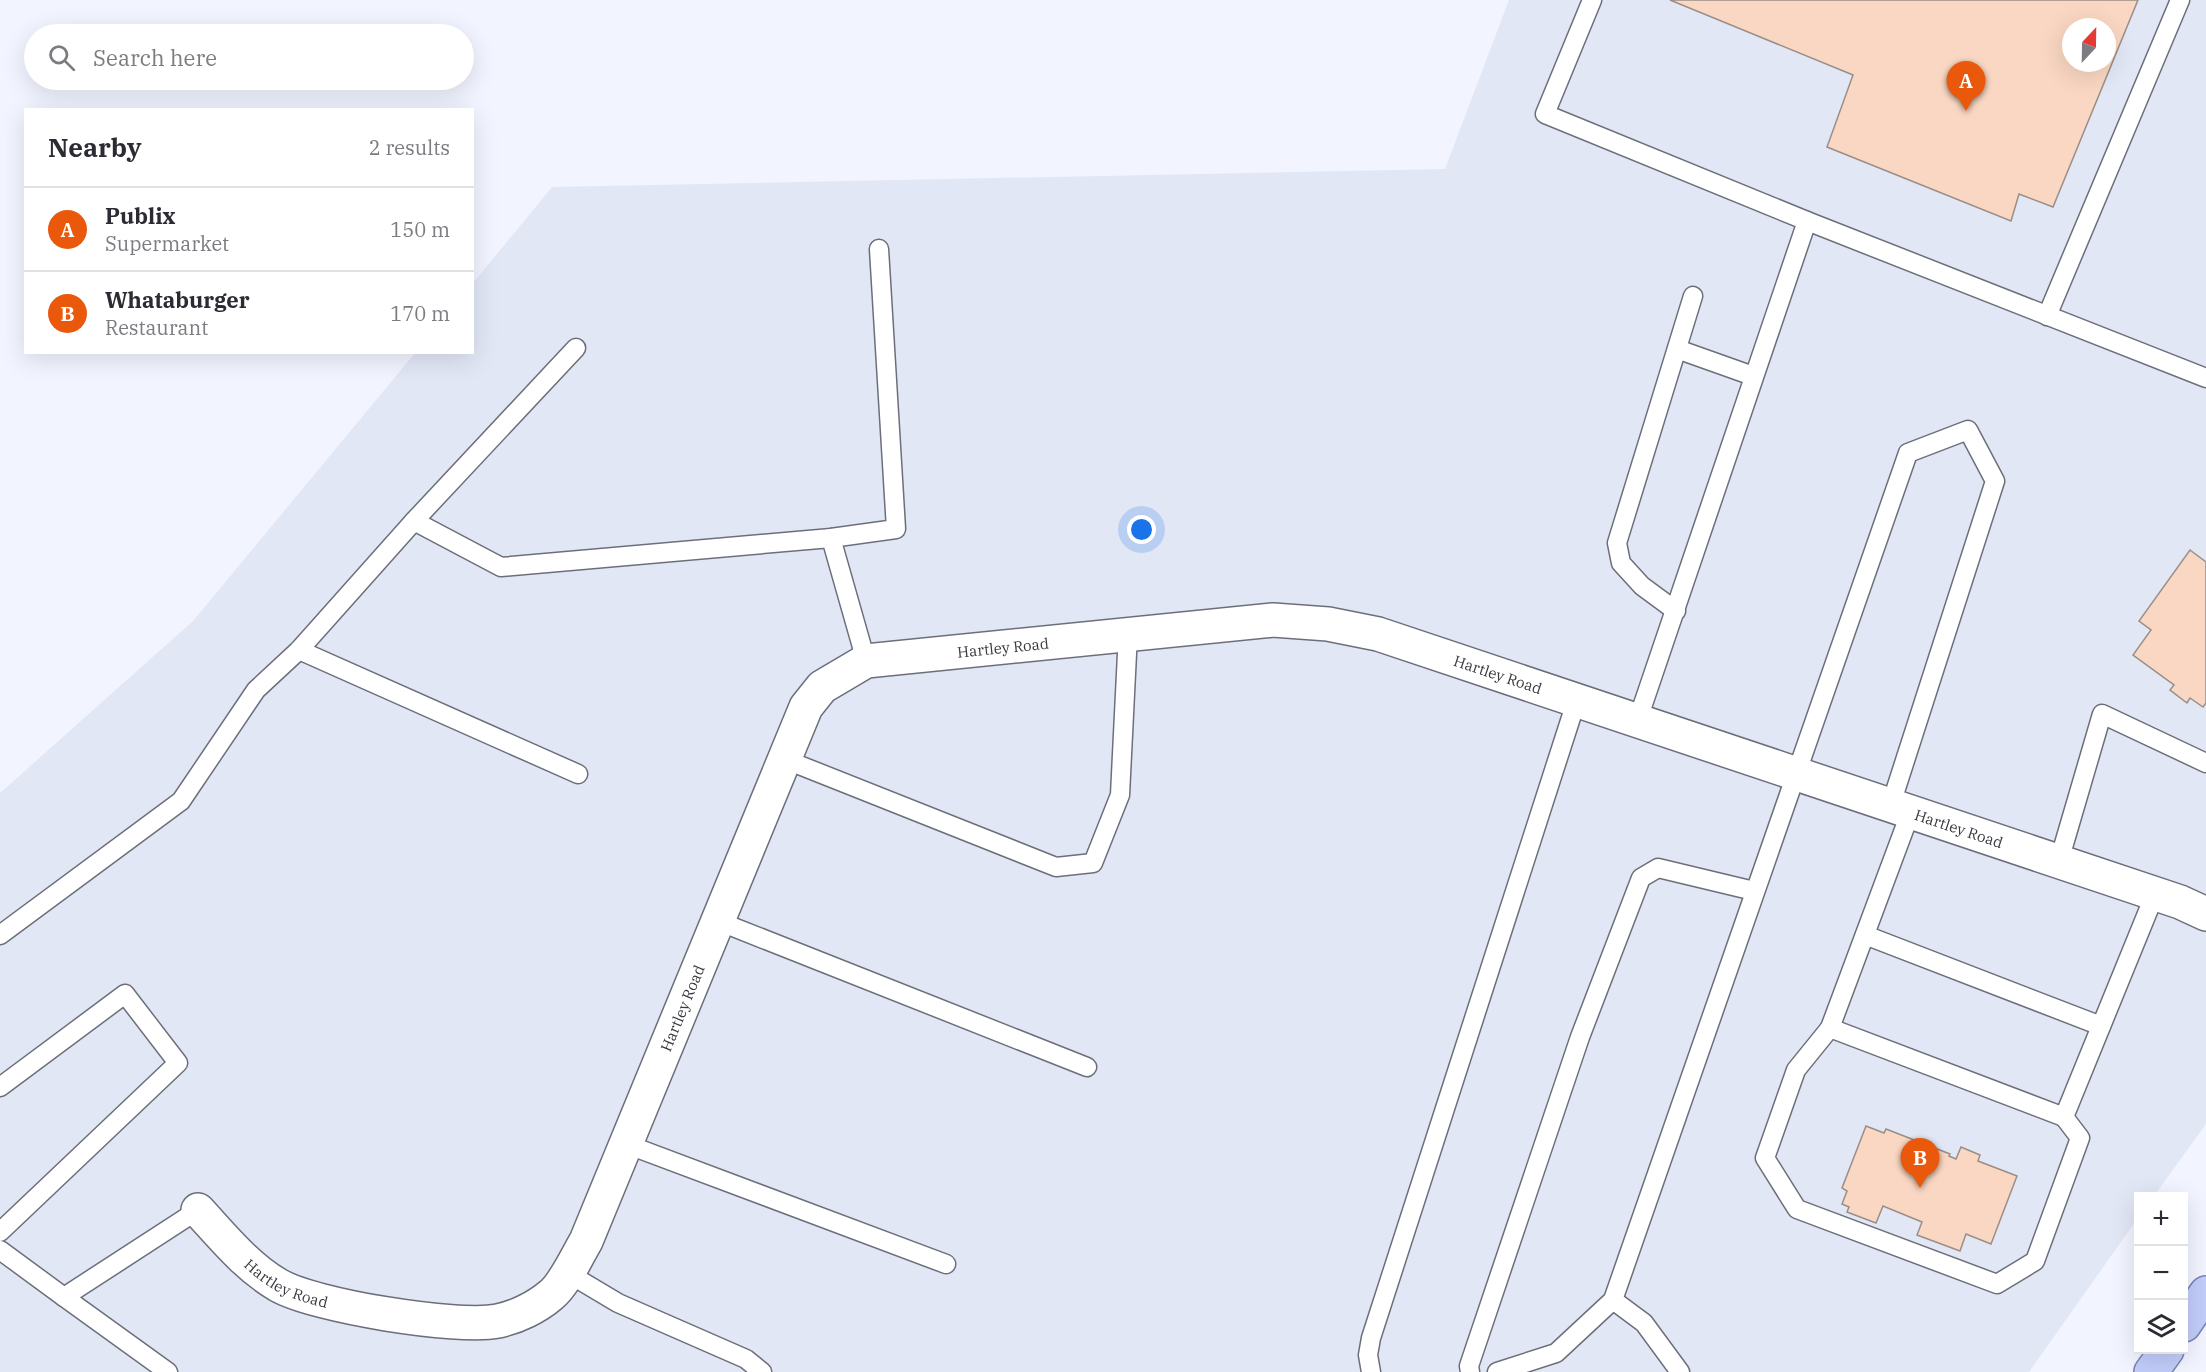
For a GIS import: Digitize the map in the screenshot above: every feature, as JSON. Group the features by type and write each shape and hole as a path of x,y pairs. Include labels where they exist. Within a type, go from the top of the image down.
{"main road":[{"path":"2188,1319 2206,1293"},
{"path":"2151,1372 2164,1354"}],"street":[{"name":"Hartley Road","path":"198,1210 245,1261 279,1286 386,1314 470,1322 498,1321 532,1309 554,1294 586,1241 806,707 822,687 866,661 1273,620 1328,624 1378,634 1638,719 2060,861 2206,914"}],"lane":[{"path":"1592,0 1545,114 1807,221 2206,378"},
{"path":"2047,316 2180,0"},
{"path":"1638,719 1807,221"},
{"path":"414,521 501,567 831,538 896,529 879,249"},
{"path":"1676,612 1642,586 1621,563 1617,543 1693,296"},
{"path":"0,934 181,801 256,690 299,650 414,521 576,348"},
{"path":"1677,349 1753,376"},
{"path":"1497,1372 1556,1353 1613,1300 1908,453 1968,430 1995,481 1865,935 1830,1028 1796,1070 1766,1158 1797,1209 1997,1284 2035,1261 2080,1138 2064,1117 1830,1028"},
{"path":"831,538 866,661"},
{"path":"784,759 1056,867 1093,863 1120,795 1128,633"},
{"path":"299,650 578,774"},
{"path":"1371,1372 1368,1355 1371,1338 1577,699"},
{"path":"2060,861 2102,714 2206,763"},
{"path":"1470,1372 1469,1366 1576,1048 1641,878 1658,868 1754,891"},
{"path":"2064,1117 2155,894"},
{"path":"718,921 1087,1067"},
{"path":"1865,935 2101,1026"},
{"path":"0,1087 124,994 178,1063 0,1232"},
{"path":"626,1144 946,1264"},
{"path":"64,1297 198,1210"},
{"path":"0,1250 168,1372"},
{"path":"566,1272 618,1303 746,1359 762,1372"},
{"path":"1613,1300 1644,1323 1680,1372"}],"shaded area":[{"path":"1509,0 2206,0 2206,1124 2157,1192 2134,1192 2134,1224 2029,1372 0,1372 0,793 193,621 414,354 474,354 474,282 552,187 1445,169"}],"building":[{"path":"1670,0 2138,0 2116,54 2116,18 2062,18 2062,72 2108,72 2053,207 2019,194 2011,221 1827,147 1853,75"},
{"path":"2190,550 2206,562 2206,703 2203,707 2190,698 2187,703 2170,690 2174,685 2133,655 2151,630 2139,621"},
{"path":"1866,1126 1884,1133 1886,1129 1950,1154 1949,1156 1956,1159 1961,1147 1980,1155 1978,1161 2017,1176 1991,1244 1966,1234 1960,1251 1917,1235 1922,1222 1883,1206 1876,1223 1847,1212 1849,1207 1842,1204 1847,1191 1842,1188"}],"place":[{"name":"Publix","path":"1966,111"},
{"name":"Whataburger","path":"1920,1188"}]}
